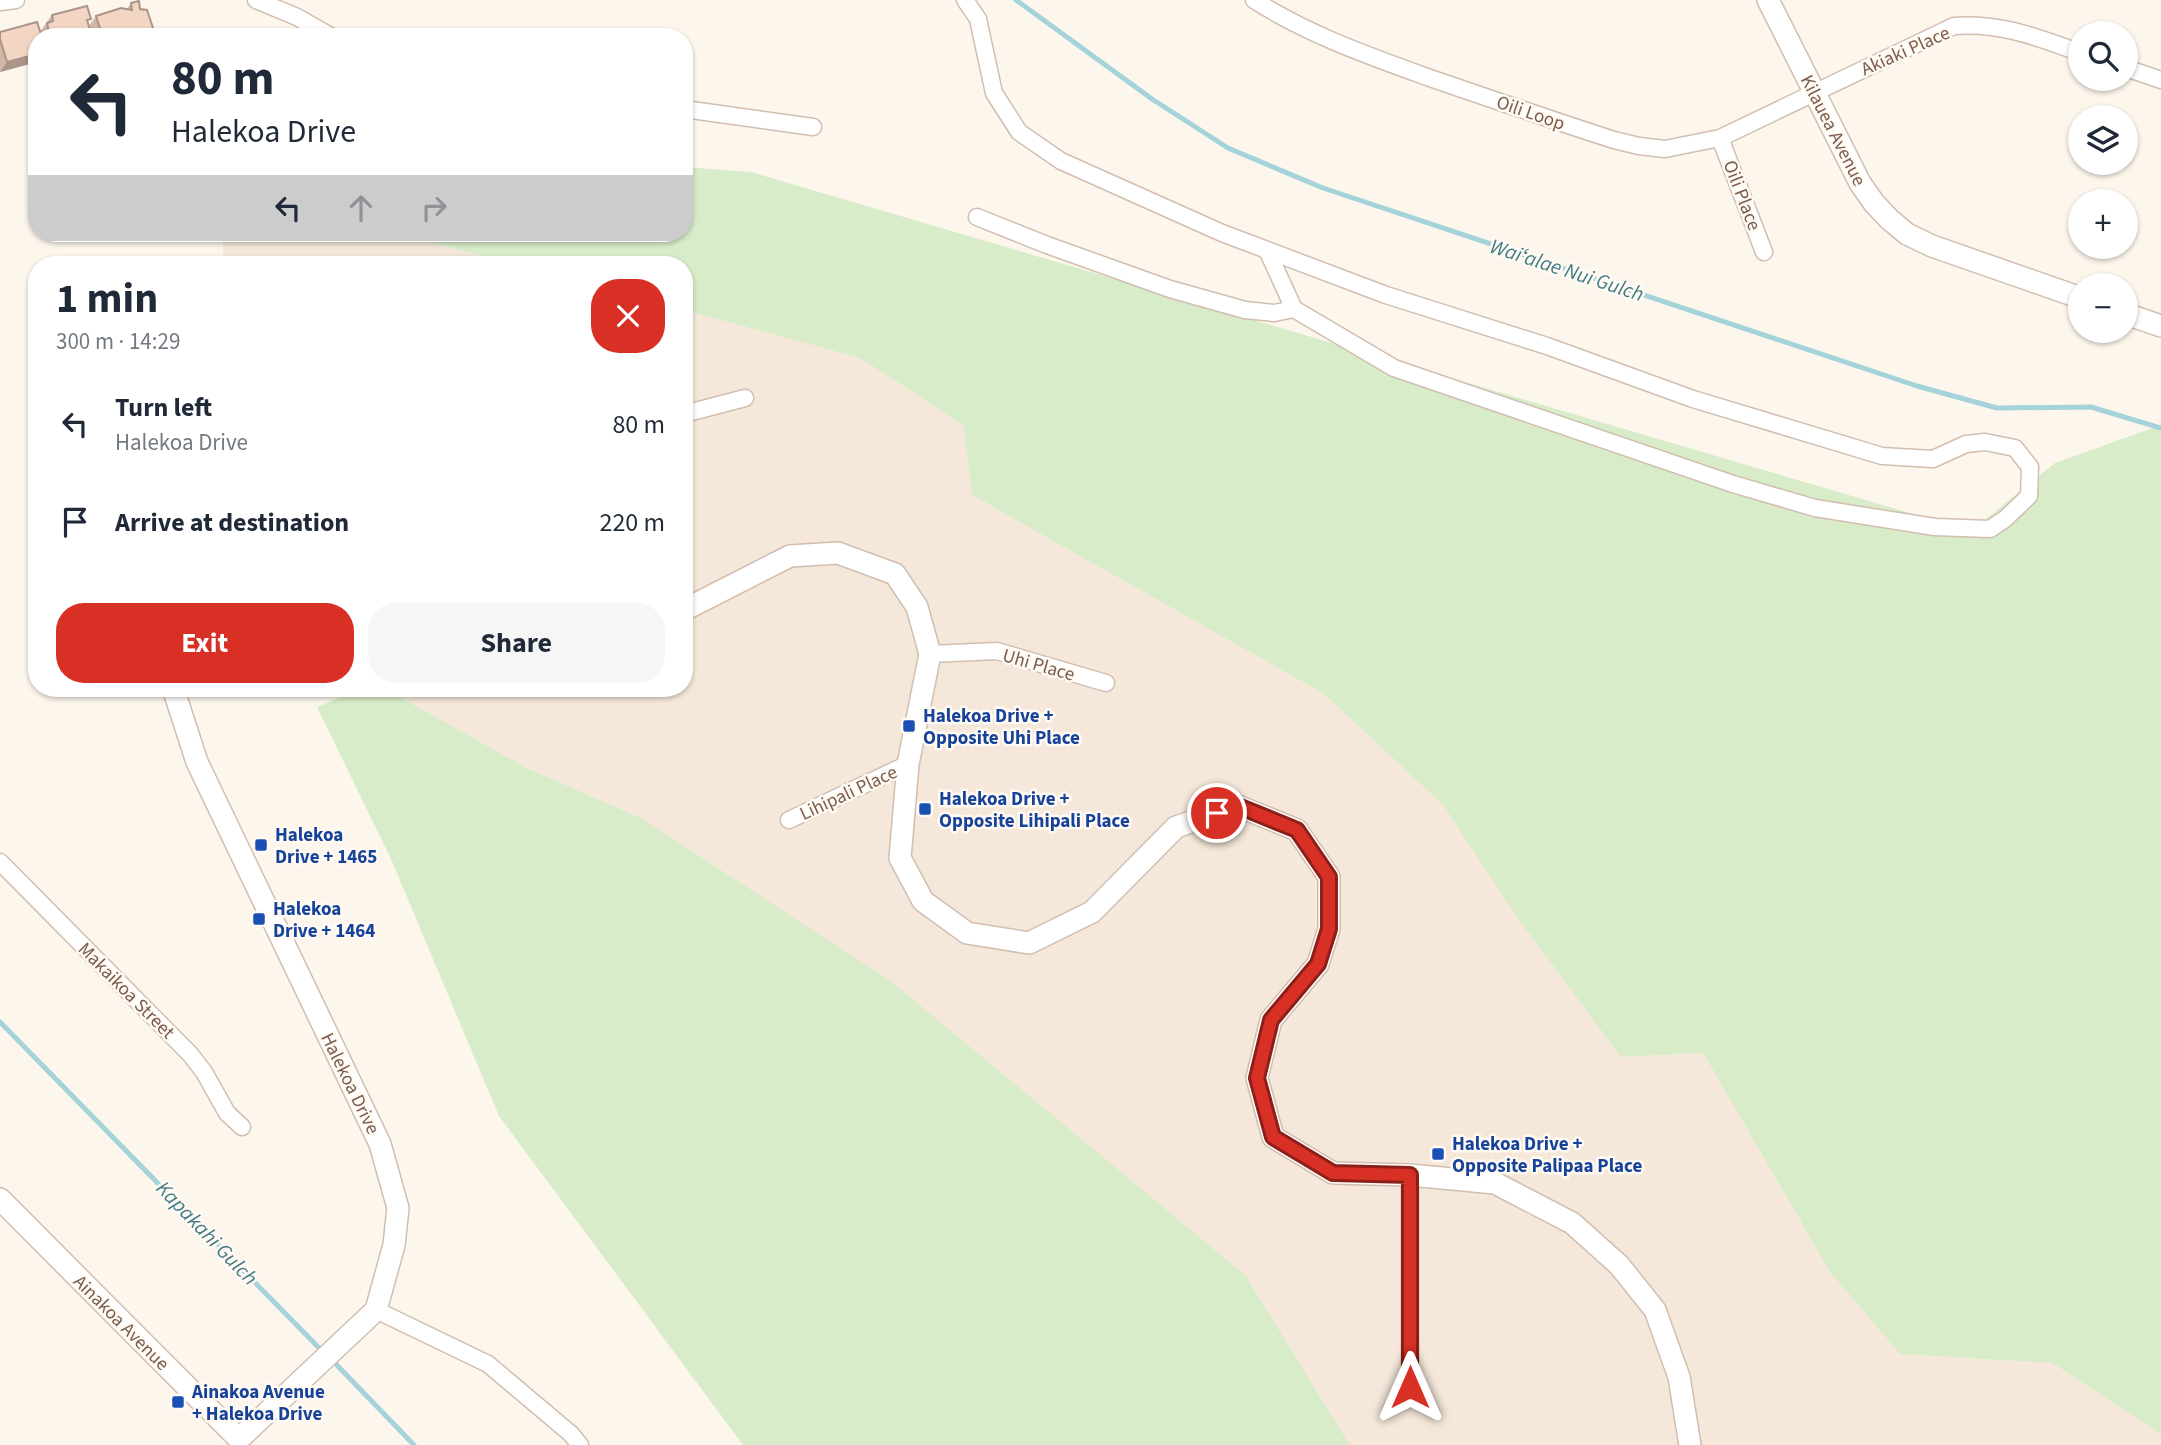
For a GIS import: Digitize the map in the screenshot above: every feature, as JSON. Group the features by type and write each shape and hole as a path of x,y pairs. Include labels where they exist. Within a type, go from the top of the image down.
{"street":[{"path":"0,2 16,0"},
{"path":"256,0 316,28"},
{"path":"965,0 978,19 994,93 1018,132 1062,161 1223,233 1386,295 1547,346 1693,398 1882,456 1933,459 1966,444 1985,442 2015,448 2030,467 2029,496 1990,529 1935,527 1815,508 1733,484 1394,368 1294,309 1267,250"},
{"name":"Oili Loop","path":"1254,0 1316,34 1366,54 1614,140 1665,149 1720,138 1814,92"},
{"name":"Kilauea Avenue","path":"1768,0 1860,183 1889,219 1907,234 1932,246 2068,293"},
{"name":"Akiaki Place","path":"1814,92 1954,26 1989,26 2013,30 2068,49"},
{"path":"2138,72 2161,79"},
{"path":"693,111 813,127"},
{"name":"Oili Place","path":"1720,138 1764,252"},
{"path":"977,218 1170,289 1245,310 1274,313 1294,309"},
{"path":"2138,318 2161,326"},
{"path":"693,412 745,398"},
{"path":"693,605 790,556 838,553 895,574 917,607 930,654 908,764 900,858 923,901 967,933 1029,943 1092,912 1176,827 1238,806 1297,830 1329,877 1329,929 1318,964 1271,1020 1257,1078 1273,1137 1333,1173 1410,1175 1495,1183 1572,1223 1619,1265 1655,1310 1679,1377 1690,1445"},
{"name":"Uhi Place","path":"930,654 997,650 1106,683"},
{"name":"Halekoa Drive","path":"176,697 197,762 380,1144 398,1208 394,1245 376,1310"},
{"name":"Lihipali Place","path":"789,820 908,764"},
{"name":"Makaikoa Street","path":"0,862 190,1054 204,1072 227,1113 242,1127"},
{"path":"1410,1175 1410,1387"},
{"name":"Ainakoa Avenue","path":"0,1199 239,1443"},
{"path":"239,1443 376,1310 488,1364 571,1434 580,1445"}],"shaded area":[{"path":"223,242 430,242 483,256 223,256"},
{"path":"693,312 860,358 963,425 972,495 1324,694 1443,805 1518,919 1621,1057 1703,1053 1830,1272 1900,1354 2052,1363 2161,1434 2161,1445 1350,1445 1246,1276 641,818 527,768 400,697 693,697"}],"green space":[{"path":"693,168 751,172 1971,531 2055,463 2161,425 2161,1434 2052,1363 1900,1354 1830,1272 1703,1053 1621,1057 1518,919 1443,805 1324,694 972,495 963,425 860,358 693,312 693,256 483,256 430,242 693,242"},
{"path":"341,697 400,697 527,768 641,818 892,982 1246,1276 1350,1445 743,1445 499,1116 391,859 317,707"}],"building":[{"path":"139,1 140,9 147,10 153,28 100,28 96,16 121,8 132,10 131,3"},
{"path":"87,6 91,19 87,20 89,28 48,28 47,23 53,21 52,15"},
{"path":"37,22 39,28 28,28 28,56 7,62 0,32"}],"waterway":[{"name":"Waiʻalae Nui Gulch","path":"1016,0 1152,99 1228,148 1323,188 1917,386 1997,408 2091,407 2161,428"},
{"name":"Kapakahi Gulch","path":"0,1022 324,1353"},
{"name":"Kapakahi Gulch","path":"331,1359 414,1445"}],"place":[{"name":"Halekoa Drive + Opposite Uhi Place","path":"909,726"},
{"name":"Halekoa Drive + Opposite Lihipali Place","path":"925,809"},
{"name":"Halekoa Drive + 1465","path":"261,845"},
{"name":"Halekoa Drive + 1464","path":"259,919"},
{"name":"Halekoa Drive + Opposite Palipaa Place","path":"1438,1154"},
{"name":"Ainakoa Avenue + Halekoa Drive","path":"178,1402"}],"route":[{"path":"1217,813 1238,806 1297,830 1329,877 1329,929 1318,964 1271,1020 1257,1078 1273,1137 1333,1173 1410,1175 1410,1387"}]}
